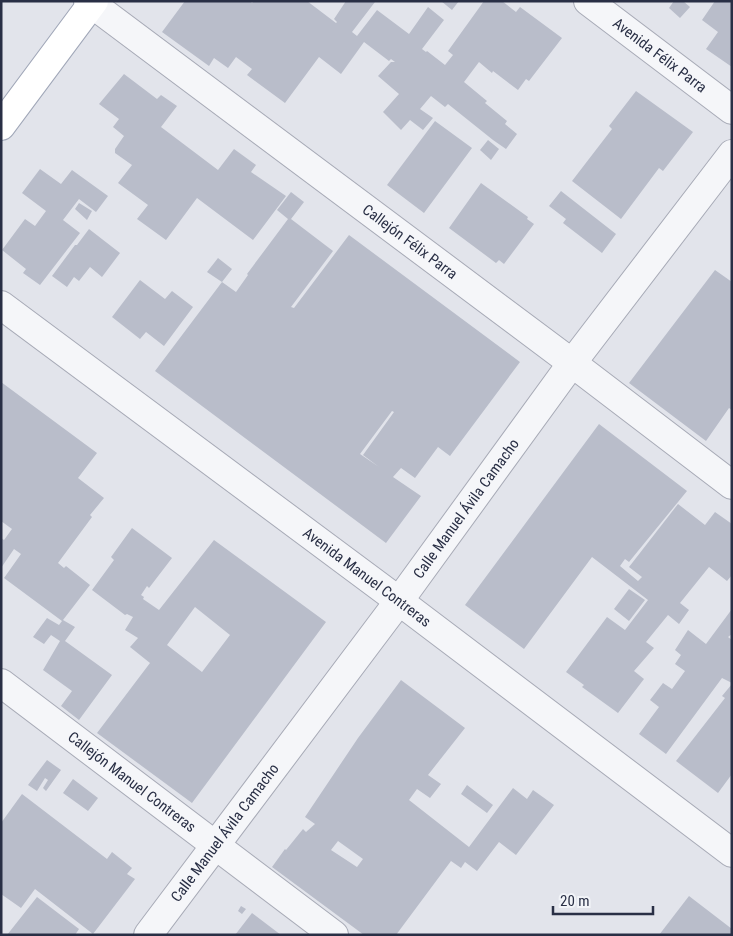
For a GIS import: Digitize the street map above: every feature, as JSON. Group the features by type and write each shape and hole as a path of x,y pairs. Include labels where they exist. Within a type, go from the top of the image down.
{"main road":[{"path":"1,126 91,2"}],"street":[{"name":"Avenida Félix Parra","path":"588,1 732,110"},
{"name":"Callejón Félix Parra","path":"91,2 732,485"},
{"name":"Calle Manuel Ávila Camacho","path":"148,935 399,601 572,363 732,154"},
{"name":"Avenida Manuel Contreras","path":"1,305 399,601 732,853"},
{"name":"Callejón Manuel Contreras","path":"1,683 334,935"}],"building":[{"path":"185,1 251,1 252,3 254,1 307,1 336,23 334,19 346,1 373,1 375,2 352,32 357,36 377,10 409,34 428,7 444,20 422,49 445,65 453,55 448,51 484,1 502,1 516,12 520,7 562,38 529,81 526,79 518,90 479,62 464,82 487,101 485,103 507,121 505,124 517,134 506,149 448,104 445,107 431,96 420,109 433,118 423,130 410,120 401,130 383,112 399,94 378,76 391,62 395,62 391,59 389,61 364,42 341,74 319,57 285,103 247,75 252,69 236,57 228,68 214,58 209,66 162,32"},
{"path":"441,1 459,1 452,10"},
{"path":"674,1 683,1 690,7 680,18 669,8"},
{"path":"715,1 732,1 732,67 706,49 718,32 702,20"},
{"path":"124,74 157,99 161,95 177,106 161,127 218,170 234,149 256,165 251,172 286,196 253,240 197,198 166,240 137,219 148,205 118,183 132,165 115,153 115,149 124,136 113,127 119,119 99,104"},
{"path":"636,91 693,132 663,171 659,168 621,219 572,181 612,129 609,126"},
{"path":"435,121 472,148 424,213 387,185"},
{"path":"488,140 499,149 491,160 480,150"},
{"path":"40,169 61,184 72,170 108,196 96,212 79,199 63,220 80,233 40,285 23,273 26,269 2,250 25,219 35,226 46,211 22,193"},
{"path":"481,183 528,217 527,219 534,224 504,264 499,260 496,263 449,228"},
{"path":"561,191 616,234 602,253 563,223 566,219 549,206"},
{"path":"291,192 304,202 291,219 333,251 291,307 294,308 349,235 520,362 450,456 438,447 415,478 401,468 393,477 421,496 386,543 155,371 222,282 236,292 288,219 277,210","holes":["392,411 394,412 363,455 379,467 360,454"]},
{"path":"79,203 92,211 87,220 75,209"},
{"path":"89,229 120,253 102,277 90,267 79,281 74,277 67,287 52,276"},
{"path":"218,258 232,269 222,282 207,272"},
{"path":"715,270 732,282 732,410 729,408 706,441 629,383"},
{"path":"140,280 165,299 172,291 193,307 164,346 146,332 140,339 112,317"},
{"path":"1,382 97,453 78,478 104,498 90,515 92,517 58,563 64,568 66,566 90,585 63,620 75,627 65,641 112,675 79,720 61,706 72,691 43,670 60,641 51,635 44,644 33,637 47,618 59,625 62,621 4,578 21,554 14,549 1,568 1,538 4,540 12,529 1,521"},
{"path":"599,424 687,491 629,562 625,559 620,566 638,581 642,577 629,567 678,504 705,525 715,512 732,524 732,575 727,581 709,567 680,603 689,610 679,624 668,615 646,642 654,648 634,671 644,679 618,713 582,687 584,685 566,672 607,617 625,630 648,600 592,557 524,649 465,605"},
{"path":"132,528 172,558 149,588 147,586 141,595 144,597 143,599 159,610 214,540 326,622 192,803 97,733 150,663 130,647 138,638 125,630 133,617 125,615 92,590 114,560 111,557","holes":["195,607 230,635 202,672 167,645"]},
{"path":"629,589 645,600 629,621 614,609"},
{"path":"732,609 732,634 728,637 732,640 732,683 722,678 666,754 639,734 659,707 650,700 663,683 672,689 685,671 675,664 681,655 675,650 688,630 706,644"},
{"path":"401,680 465,728 428,775 441,784 430,798 417,789 409,800 469,847 513,788 527,799 533,790 554,805 516,855 499,842 477,871 465,862 461,868 451,861 396,935 364,935 272,867 303,829 306,832 315,824 305,817 358,738","holes":["338,841 363,859 357,867 331,850"]},
{"path":"732,684 732,774 718,793 676,761 725,698 722,696"},
{"path":"47,760 61,770 46,791 43,788 48,780 45,778 37,791 28,785"},
{"path":"73,779 98,798 88,811 63,793"},
{"path":"467,785 493,805 487,813 461,794"},
{"path":"22,794 107,859 112,852 132,868 127,874 135,879 93,934 35,889 21,908 1,894 1,823"},
{"path":"689,896 732,929 732,935 659,935"},
{"path":"37,897 79,929 75,935 7,935"},
{"path":"241,906 246,909 242,914 238,911"},
{"path":"252,913 281,935 235,935"}]}
